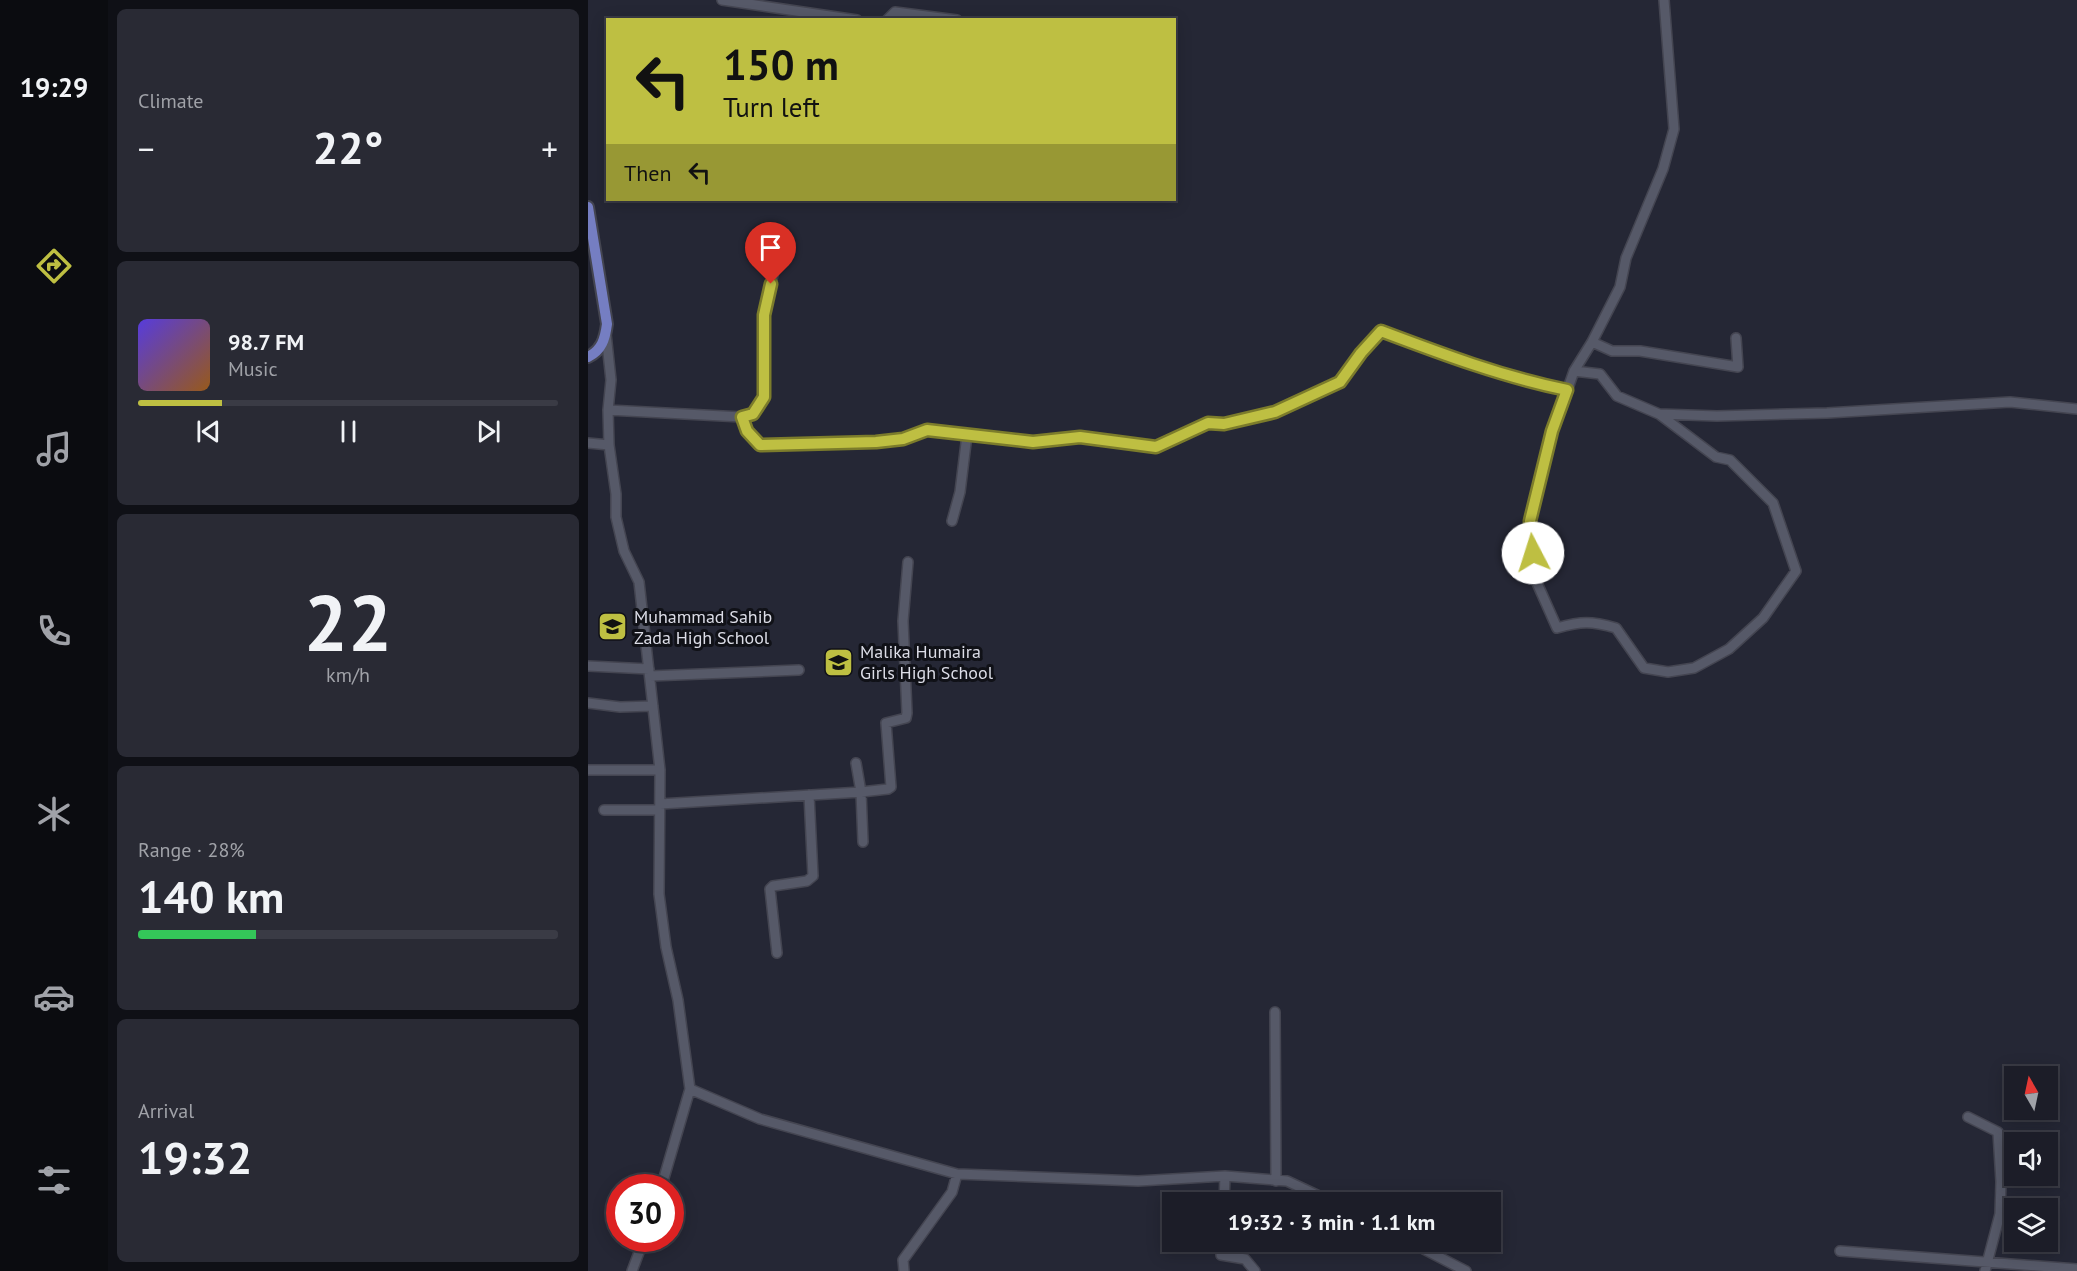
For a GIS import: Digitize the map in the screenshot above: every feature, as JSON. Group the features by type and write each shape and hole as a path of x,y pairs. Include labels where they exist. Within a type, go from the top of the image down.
{"main road":[{"path":"588,207 590,231 607,324 605,342 592,356 588,357"}],"street":[{"path":"722,0 844,18"},
{"path":"889,18 895,12 896,0"},
{"path":"1574,370 1600,374 1617,396 1659,414 1716,457 1730,460 1773,503 1796,571 1763,618 1729,649 1694,668 1668,672 1644,668 1616,628 1593,621 1557,628 1537,584 1530,521 1552,431 1574,370 1592,342 1620,287 1626,258 1663,169 1674,129 1664,0"},
{"path":"895,12 942,18"},
{"path":"608,410 742,417 753,414 764,397 764,315 775,267"},
{"path":"742,417 747,431 760,445 876,442 903,439 927,430 1033,442 1080,437 1156,447 1208,423 1224,424 1275,412 1340,382 1361,353 1381,331 1502,374 1534,384 1567,390"},
{"path":"606,334 610,380 609,444 616,494 616,517 624,551 639,582 660,770 660,904 666,947 678,1000 690,1089 665,1174"},
{"path":"1592,342 1612,351 1640,351 1738,367 1736,338"},
{"path":"1659,414 1717,416 2010,402 2077,409"},
{"path":"952,521 960,492 968,435"},
{"path":"588,443 609,444"},
{"path":"604,810 861,792 891,787 886,723 906,718 903,621 908,562"},
{"path":"588,666 649,673 799,670"},
{"path":"588,703 620,707 653,706"},
{"path":"856,763 861,792 863,842"},
{"path":"588,770 660,770"},
{"path":"777,953 770,889 773,886 807,881 813,876 810,795"},
{"path":"1275,1012 1276,1180"},
{"path":"690,1089 760,1119 957,1173 1138,1181 1225,1176 1287,1181 1310,1192"},
{"path":"1968,1117 1998,1132 2000,1214 1986,1267"},
{"path":"904,1271 903,1260 952,1192 957,1173"},
{"path":"1224,1192 1225,1176"},
{"path":"1840,1251 1986,1267 2077,1269"},
{"path":"632,1271 639,1252"},
{"path":"1221,1252 1221,1255 1245,1259 1255,1271"},
{"path":"1429,1252 1466,1271"}],"place":[{"name":"Muhammad Sahib Zada High School","path":"613,627"},
{"name":"Malika Humaira Girls High School","path":"839,662"}],"route":[{"path":"771,284 764,315 764,397 753,414 742,417 747,431 760,445 876,442 903,439 927,430 1033,442 1080,437 1156,447 1208,423 1224,424 1275,412 1340,382 1361,353 1381,331 1514,378 1567,390 1552,431 1530,521 1533,553"}]}
